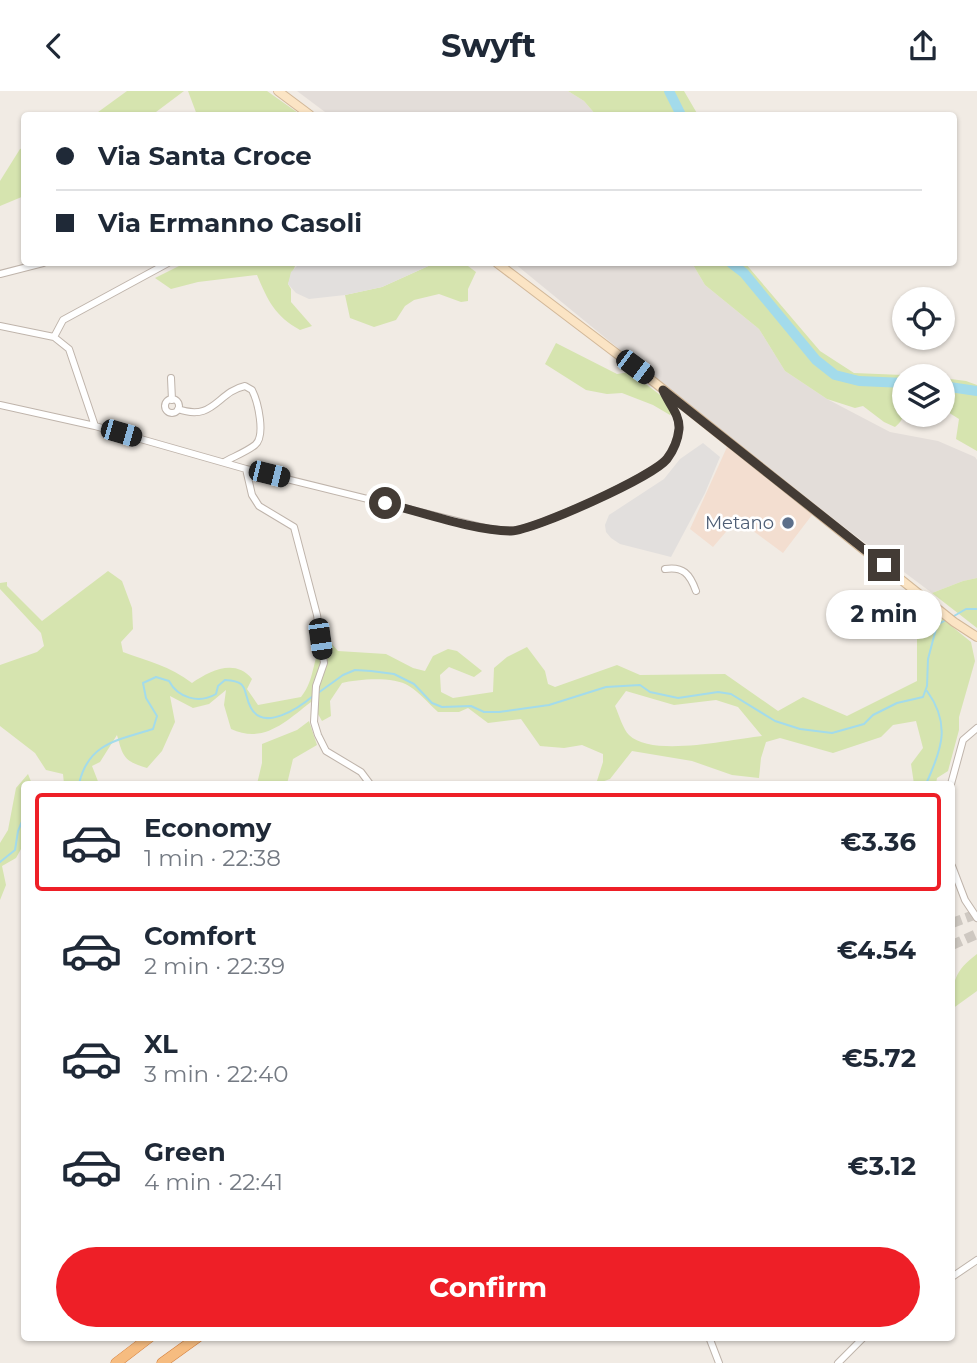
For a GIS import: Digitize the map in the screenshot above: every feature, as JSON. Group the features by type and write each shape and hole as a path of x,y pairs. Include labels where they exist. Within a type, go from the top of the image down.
{"highway":[{"path":"116,1363 145,1341"},
{"path":"162,1363 192,1341"}],"main road":[{"path":"278,91 306,112"},
{"path":"502,266 654,382 944,615 977,637"}],"street":[{"path":"0,274 31,266"},
{"path":"54,337 63,320 162,266"},
{"path":"0,326 54,337 69,349 95,426"},
{"path":"171,377 172,400"},
{"path":"172,400 165,405 167,411 173,413 178,409 201,412 213,408 239,387 245,386 252,390 260,418 260,438 255,445 224,462"},
{"path":"0,405 86,423 246,469 489,529 514,531 639,478 666,460 679,430 676,413 663,390"},
{"path":"172,400 178,403 178,409"},
{"path":"86,423 92,417"},
{"path":"246,469 252,495 260,506 295,527 317,615 324,663 316,686 314,722 318,735 326,751 361,772 368,781"},
{"path":"665,569 681,569 691,577 696,591"},
{"path":"952,781 963,740 977,728"},
{"path":"955,874 965,900 977,918"},
{"path":"955,1275 977,1260"},
{"path":"711,1341 719,1363"},
{"path":"838,1363 860,1341"}],"shaded area":[{"path":"297,91 568,91 584,101 593,112 325,112"},
{"path":"297,266 428,266 382,287 309,299 296,293 288,284 291,272"},
{"path":"518,266 694,266 705,285 759,329 785,371 827,399 890,432 938,441 975,457 977,578 932,593 757,462"},
{"path":"703,443 720,457 705,493 671,557 620,544 611,538 605,525 609,515 664,479 680,459"},
{"path":"727,447 812,515 783,553 737,519 713,547 690,529"}],"green space":[{"path":"127,91 184,91 156,112 98,112"},
{"path":"188,91 267,91 297,112 196,112"},
{"path":"568,91 684,91 696,112 593,112 584,101"},
{"path":"20,149 21,197 0,206 0,181"},
{"path":"179,266 295,266 288,284 291,289 291,302 312,326 300,330 284,319 269,300 257,275 198,282 171,289 155,278"},
{"path":"428,266 468,266 476,272 468,289 468,301 461,302 439,294 414,300 405,306 396,320 374,327 350,318 345,295 382,287"},
{"path":"694,266 748,266 820,351 854,373 892,375 892,426 863,406 855,408 827,399 785,371 759,329 705,285"},
{"path":"556,343 617,374 630,372 676,407 670,415 622,393 607,394 586,390 545,364"},
{"path":"955,380 977,385 977,451 956,439 959,419 955,416"},
{"path":"108,571 122,581 132,608 133,629 121,642 123,652 167,668 192,683 214,671 238,669 252,679 247,689 258,705 301,697 309,683 325,636 338,651 386,654 425,671 433,656 448,649 457,651 482,671 474,677 449,667 440,675 441,692 453,698 493,692 494,668 507,657 527,647 545,671 548,684 555,687 617,665 640,675 725,674 778,711 803,697 847,716 917,681 917,598 971,642 975,661 959,717 959,730 948,771 936,781 914,781 911,764 923,748 916,721 893,725 881,737 833,753 780,738 766,742 759,778 732,775 692,761 632,751 610,779 597,781 603,754 582,745 564,748 540,746 521,719 488,723 468,708 459,712 438,712 409,686 376,679 342,683 330,701 331,716 322,721 311,702 274,729 254,734 231,729 224,705 226,690 209,704 193,708 170,696 175,722 162,751 147,768 125,757 117,735 100,762 92,766 98,781 64,781 63,774 46,770 35,753 0,726 0,665 37,652 44,646 41,633 0,589 0,583 7,582 7,586 42,621","holes":["626,691 674,705 716,700 738,707 762,736 673,746 640,742 629,735 615,706"]},
{"path":"977,578 977,628 932,593"},
{"path":"309,721 317,745 293,759 288,781 258,781 262,763 262,744 297,730"},
{"path":"28,774 31,781 22,781"},
{"path":"21,782 21,849 16,858 2,866 6,885 0,900 0,843 8,830 16,788"},
{"path":"977,954 977,991 955,1007 955,983 963,966"}],"waterway":[{"path":"669,91 680,112"},
{"path":"735,266 744,273 816,360 835,375 859,381 892,382"},
{"path":"955,388 977,391"},
{"path":"954,616 966,609 977,609"},
{"path":"318,693 355,670 371,671 394,674 414,684 432,703 442,707 471,706 484,712 499,712 549,705 606,687 640,685 650,692 678,698 718,692 731,694 775,721 800,729 832,733 864,724 873,715 897,703 923,697 927,686 928,659 937,625 946,620"},
{"path":"80,781 83,770 97,751 117,740 153,729 157,716 146,698 143,683 156,677 169,681 178,692 196,699 216,694 218,686 225,680 238,682 244,688 251,708 264,718 282,715 313,696"},
{"path":"927,691 939,715 942,737 927,781"},
{"path":"0,862 15,850 21,824"}],"tunnel":[{"path":"955,922 977,914"},
{"path":"955,944 977,934"}],"place":[{"name":"Metano","path":"788,523"}],"route":[{"path":"385,503 489,529 514,531 572,510 639,478 666,460 679,430 676,413 663,390 884,565"}]}
